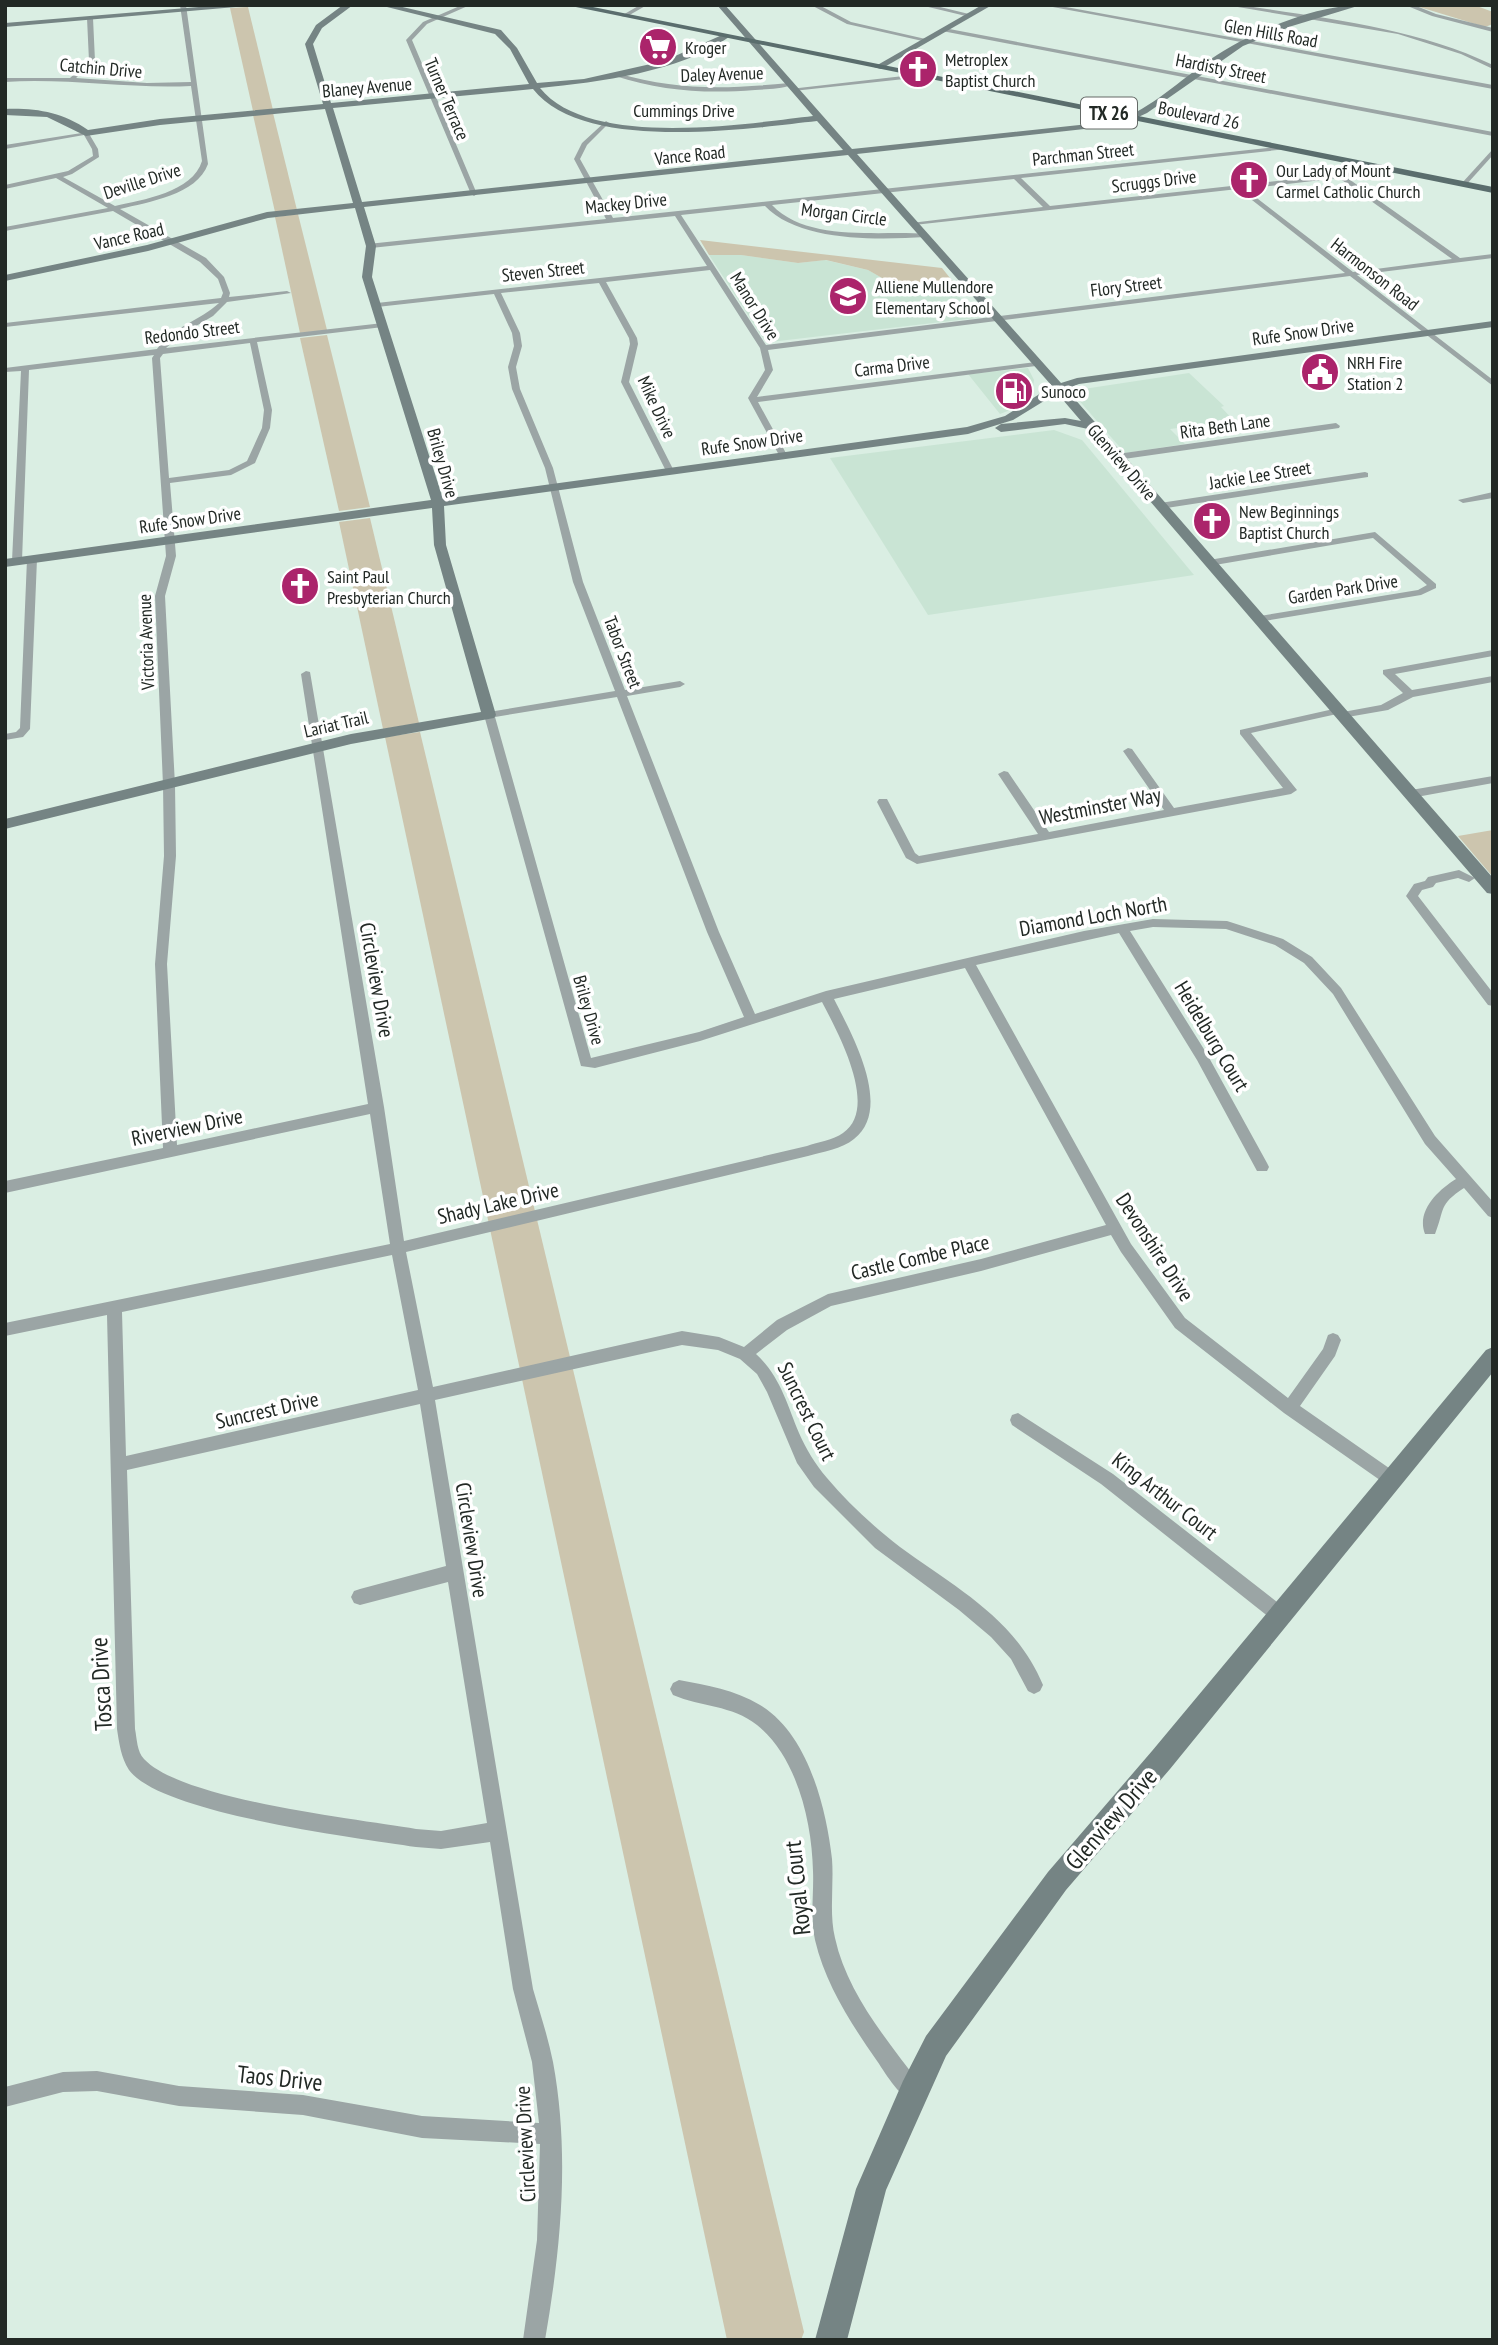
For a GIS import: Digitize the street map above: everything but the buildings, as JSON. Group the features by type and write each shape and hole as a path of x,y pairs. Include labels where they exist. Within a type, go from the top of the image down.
{"main road":[{"name":"Boulevard 26","path":"570,5 1493,190"},
{"path":"702,31 742,28"},
{"path":"725,37 742,28"}],"street":[{"path":"5,25 184,8 254,5"},
{"name":"Briley Drive","path":"349,5 327,21 309,40 326,107 371,246 368,276 438,503 440,545 586,1063 595,1063"},
{"name":"Cummings Drive","path":"383,5 485,27 503,36 534,87 552,106 606,123 692,129 819,118"},
{"name":"Turner Terrace","path":"467,5 416,29 409,40 430,97 474,194"},
{"path":"624,16 644,5"},
{"name":"Glenview Drive","path":"721,5 925,235 1411,794 1475,876 1493,889"},
{"path":"814,5 849,23 927,40"},
{"path":"923,5 970,15"},
{"path":"878,67 988,5"},
{"name":"Glen Hills Road","path":"1045,5 1493,87"},
{"path":"1229,5 1433,42 1493,67"},
{"name":"Vance Road","path":"5,278 174,242 256,217 1108,125 1130,118 1246,42 1356,5"},
{"path":"1408,5 1434,15 1493,30"},
{"name":"Deville Drive","path":"5,229 114,208 172,190 197,177 205,161 184,8"},
{"path":"73,78 92,61 90,18"},
{"name":"Hardisty Street","path":"944,30 1493,134"},
{"name":"Blaney Avenue","path":"5,147 199,118 534,87 617,75 672,61 725,37"},
{"name":"Daley Avenue","path":"617,75 647,86 683,92 791,87 921,76"},
{"name":"Catchin Drive","path":"5,79 73,78 151,87 194,84"},
{"path":"5,112 39,112 59,116 86,133 95,149 96,157 85,166 59,177 5,187"},
{"path":"606,123 593,133 579,153 578,163 611,221"},
{"name":"Parchman Street","path":"885,191 1284,148"},
{"path":"1464,184 1493,151"},
{"name":"Scruggs Drive","path":"914,223 1396,170"},
{"path":"1340,176 1458,260"},
{"path":"59,177 174,242 219,272 226,285 224,301 212,314 164,344 158,352"},
{"path":"1016,177 1049,209"},
{"name":"Harmonson Road","path":"1239,187 1493,384"},
{"name":"Mackey Drive","path":"371,246 885,191"},
{"name":"Morgan Circle","path":"767,204 778,218 799,226 891,237 925,235"},
{"name":"Manor Drive","path":"677,214 764,348 769,370 754,393 753,400"},
{"name":"Flory Street","path":"764,348 1493,256"},
{"name":"Steven Street","path":"377,305 712,268"},
{"name":"Mike Drive","path":"601,280 633,338 625,382 670,471"},
{"name":"Tabor Street","path":"498,292 516,333 518,346 512,367 516,389 554,486 569,554 712,932 751,1018"},
{"path":"5,325 287,293"},
{"name":"Rufe Snow Drive","path":"11,562 968,430 1009,418 1057,388 1085,379 1493,324"},
{"name":"Redondo Street","path":"5,370 383,326"},
{"path":"165,481 231,472 251,463 266,428 268,410 253,341"},
{"name":"Victoria Avenue","path":"158,352 171,556 160,596 170,856 161,964 170,1152"},
{"path":"1036,402 1035,362 1059,373 1085,379"},
{"name":"Carma Drive","path":"753,400 1035,362"},
{"path":"11,562 25,368"},
{"path":"753,400 783,455"},
{"path":"968,430 1065,421 1090,426"},
{"name":"Rita Beth Lane","path":"1117,457 1336,426"},
{"name":"Jackie Lee Street","path":"1160,506 1365,475"},
{"path":"1463,500 1493,495"},
{"name":"Garden Park Drive","path":"1209,562 1375,534 1430,582 1432,588 1258,619"},
{"path":"5,737 24,733 32,559"},
{"path":"1410,694 1387,672 1493,653"},
{"name":"Circleview Drive","path":"306,674 340,897 377,1107 398,1248 426,1395 523,1989 544,2070 551,2134 551,2211 543,2290 534,2340"},
{"path":"1342,715 1384,708 1410,694 1493,679"},
{"name":"Lariat Trail","path":"5,824 351,738 680,684"},
{"name":"Westminster Way","path":"883,802 910,855 918,860 1291,790 1248,736 1342,715"},
{"path":"1128,751 1171,812"},
{"path":"1004,774 1046,836"},
{"path":"1411,794 1493,779"},
{"path":"1475,876 1467,883 1454,886 1429,884 1418,887 1412,896 1493,1002"},
{"name":"Diamond Loch North","path":"595,1063 700,1036 826,996 1122,928 1187,921 1227,925 1279,942 1308,960 1337,991 1430,1140 1464,1181 1487,1201 1493,1212"},
{"name":"Heidelburg Court","path":"1122,928 1202,1057 1262,1167"},
{"name":"Devonshire Drive","path":"968,962 1115,1228 1180,1323 1290,1408 1393,1480"},
{"name":"Shady Lake Drive","path":"5,1330 398,1248 808,1151 850,1135 862,1118 865,1104 861,1077 826,996"},
{"name":"Riverview Drive","path":"5,1187 377,1107"},
{"path":"1430,1230 1431,1209 1444,1193 1464,1181"},
{"name":"Castle Combe Place","path":"747,1353 782,1325 828,1300 981,1265 1115,1228"},
{"name":"Tosca Drive","path":"114,1309 126,1729 137,1766 158,1783 211,1800 402,1836 441,1840 497,1831"},
{"name":"Suncrest Court","path":"426,1395 682,1338 721,1344 747,1353 761,1365 780,1399 811,1472 850,1516 1009,1642 1021,1658 1034,1685"},
{"path":"1290,1408 1330,1351 1333,1340"},
{"name":"Glenview Drive","path":"831,2340 871,2189 913,2091 936,2046 1057,1881 1393,1480 1493,1356"},
{"name":"Suncrest Drive","path":"117,1465 426,1395"},
{"name":"King Arthur Court","path":"1018,1420 1107,1479 1280,1615"},
{"path":"360,1597 454,1572"},
{"name":"Royal Court","path":"679,1689 723,1697 739,1704 765,1719 787,1745 808,1798 822,1858 824,1935 834,1970 867,2031 913,2091"},
{"name":"Taos Drive","path":"5,2097 64,2082 97,2081 179,2096 303,2105 422,2127 551,2134"}],"shaded area":[{"path":"1413,5 1474,5 1493,12 1493,24 1485,27"},
{"path":"248,7 273,110 253,111 230,8"},
{"path":"273,113 297,210 275,212 253,115"},
{"path":"298,214 327,330 300,333 275,217"},
{"path":"700,240 942,268 958,288 935,288 882,278 868,270 826,260 798,263 741,255 709,255"},
{"name":"Alliene Mullendore Elementary School","path":"709,255 741,255 798,263 825,260 868,270 882,278 953,289 976,318 765,341"},
{"path":"327,335 370,507 339,511 300,338"},
{"path":"1028,368 1034,380 1032,394 1018,407 1000,414 968,374"},
{"path":"1189,373 1224,406 1221,407 1234,421 1170,429 1185,444 1125,453 1076,397 1077,390"},
{"path":"1054,430 1082,440 1194,575 928,615 830,458"},
{"path":"370,518 419,723 383,729 339,522"},
{"path":"420,732 804,2332 801,2340 727,2340 385,737"},
{"path":"1493,830 1493,877 1458,836"}],"place":[{"name":"Kroger","path":"658,47"},
{"name":"Metroplex Baptist Church","path":"918,69"},
{"name":"Our Lady of Mount Carmel Catholic Church","path":"1249,180"},
{"name":"Alliene Mullendore Elementary School","path":"848,296"},
{"name":"NRH Fire Station 2","path":"1320,372"},
{"name":"Sunoco","path":"1014,391"},
{"name":"New Beginnings Baptist Church","path":"1212,521"},
{"name":"Saint Paul Presbyterian Church","path":"300,586"}]}
